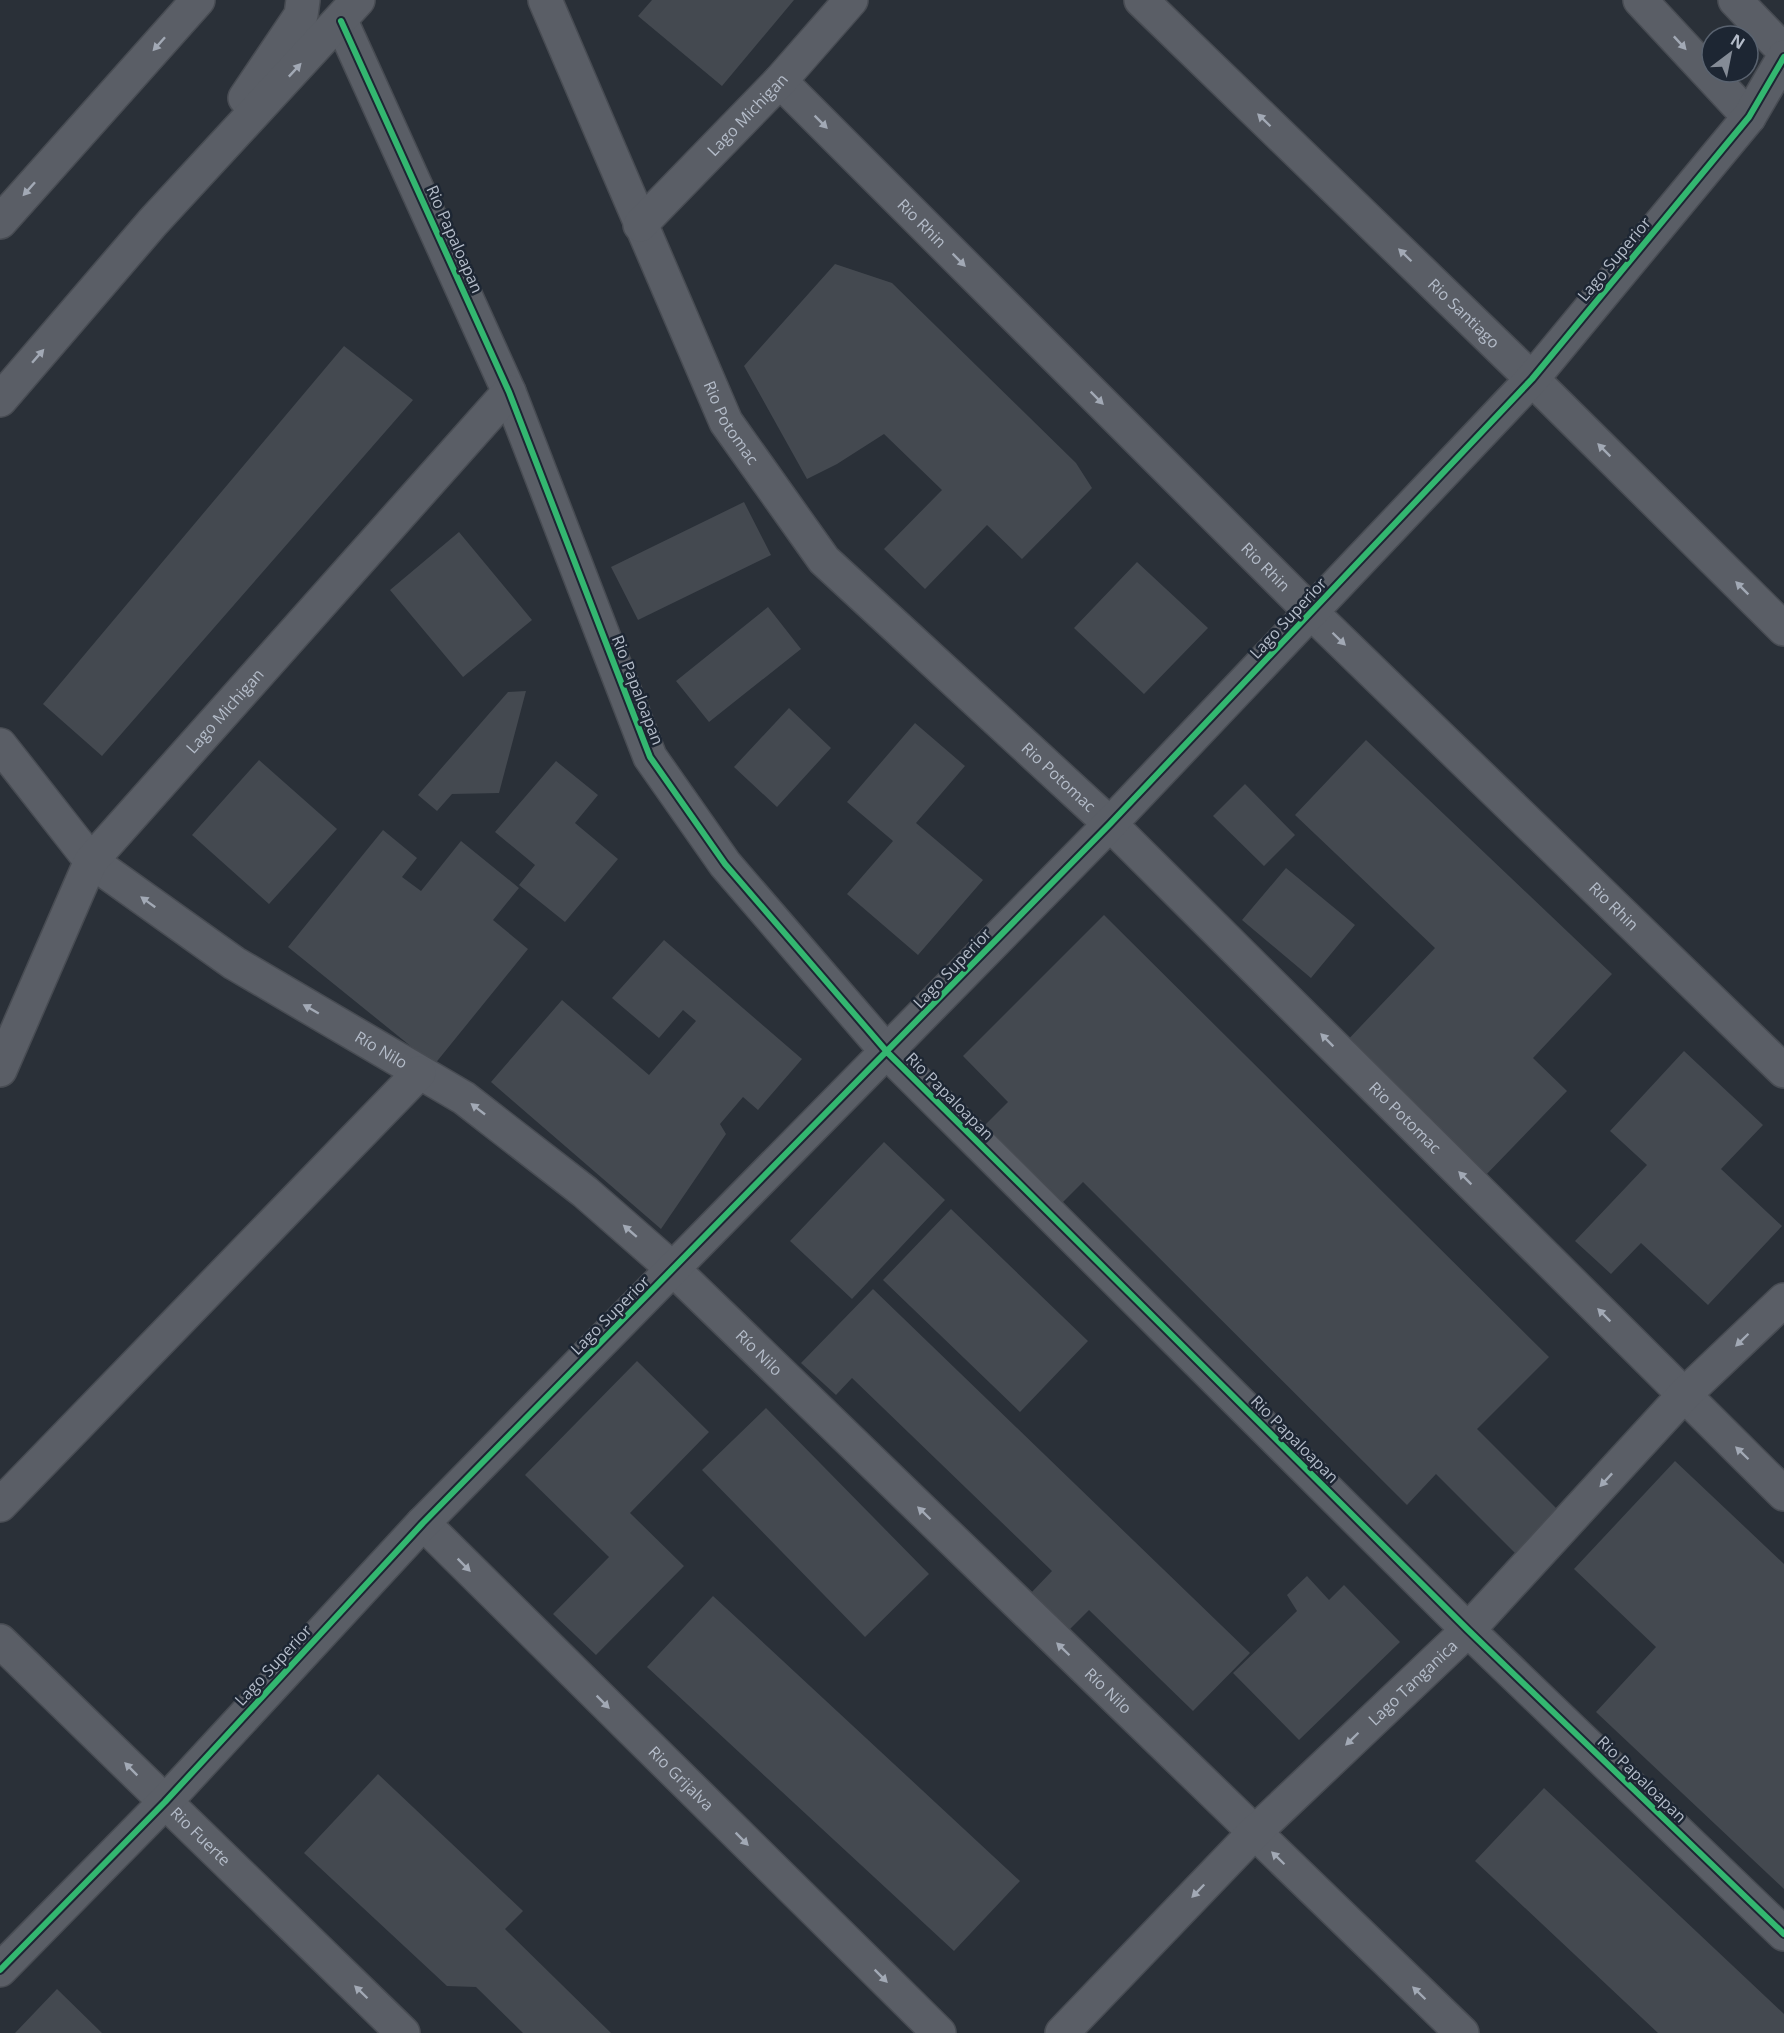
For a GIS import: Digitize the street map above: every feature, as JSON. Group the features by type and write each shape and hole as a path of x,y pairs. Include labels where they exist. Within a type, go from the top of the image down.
{"street":[{"path":"0,222 198,0"},
{"path":"153,222 180,178 222,130 270,63 301,15 303,0"},
{"name":"Rio Potomac","path":"545,0 726,422 825,560 1110,824 1784,1494"},
{"name":"Lago Michigan","path":"640,225 780,81 851,0"},
{"name":"Rio Santiago","path":"1141,0 1532,379 1784,629"},
{"path":"1640,0 1749,117"},
{"path":"1735,0 1784,51"},
{"path":"0,400 153,222 349,10"},
{"name":"Rio Papaloapan","path":"349,10 509,392 650,757 725,864 888,1053 1468,1630 1784,1934"},
{"name":"Lago Superior","path":"0,1970 165,1802 423,1523 888,1053 1110,824 1532,379 1749,117 1784,57"},
{"name":"Rio Rhin","path":"780,81 1312,613 1784,1071"},
{"name":"Lago Michigan","path":"0,1070 91,861 509,392"},
{"name":"Río Nilo","path":"0,745 91,861 234,963 473,1106 585,1192 674,1270 1253,1834 1462,2033"},
{"path":"0,1505 419,1072"},
{"name":"Lago Tanganica","path":"1062,2033 1253,1834 1468,1630 1684,1395 1784,1300"},
{"name":"Rio Grijalva","path":"423,1523 939,2033"},
{"name":"Rio Fuerte","path":"0,1641 403,2033"}],"building":[{"path":"652,0 794,0 722,86 638,16"},
{"path":"835,264 892,283 1076,463 1092,488 1022,559 987,525 925,589 884,549 942,490 884,434 837,464 807,479 744,366"},
{"path":"344,346 413,400 102,756 43,704"},
{"path":"744,502 771,555 638,620 611,567"},
{"path":"459,532 532,620 463,677 390,590"},
{"path":"1137,562 1208,628 1144,694 1074,628"},
{"path":"768,607 801,649 709,722 676,681"},
{"path":"526,691 499,793 452,794 437,811 418,795 508,692"},
{"path":"789,708 831,748 777,807 734,767"},
{"path":"915,723 965,766 916,823 983,880 918,955 847,894 893,841 847,802"},
{"path":"1366,740 1612,974 1533,1058 1567,1091 1482,1179 1342,1046 1435,948 1295,815"},
{"path":"259,760 337,829 269,904 192,835"},
{"path":"556,761 598,795 575,823 618,859 565,922 519,885 535,865 495,832"},
{"path":"1245,784 1295,835 1264,866 1213,816"},
{"path":"383,830 417,858 402,877 421,891 461,841 519,888 493,920 528,949 434,1065 288,947"},
{"path":"1286,868 1355,925 1311,978 1242,920"},
{"path":"1104,915 1549,1357 1477,1429 1558,1510 1515,1553 1436,1474 1407,1505 1083,1182 1059,1206 981,1129 1008,1102 963,1056"},
{"path":"664,940 802,1059 758,1110 743,1097 720,1124 726,1134 661,1229 491,1082 562,1000 649,1075 696,1021 683,1010 659,1038 612,998"},
{"path":"1684,1051 1763,1125 1721,1169 1782,1226 1708,1305 1641,1243 1611,1274 1575,1241 1647,1165 1610,1131"},
{"path":"884,1142 945,1200 852,1299 790,1241"},
{"path":"951,1209 1088,1341 1020,1412 883,1280"},
{"path":"873,1289 1250,1653 1193,1711 1089,1610 1068,1631 1030,1594 1052,1571 852,1378 836,1395 801,1363"},
{"path":"637,1361 709,1432 630,1513 684,1566 596,1655 553,1614 609,1557 525,1475"},
{"path":"766,1408 929,1574 865,1637 702,1470"},
{"path":"1675,1461 1784,1564 1784,1889 1596,1712 1656,1647 1574,1569"},
{"path":"1307,1576 1329,1600 1344,1585 1400,1642 1299,1740 1233,1673 1297,1611 1287,1595"},
{"path":"713,1596 1020,1881 954,1951 647,1667"},
{"path":"378,1774 523,1911 505,1929 611,2033 523,2033 476,1987 447,1986 304,1853"},
{"path":"1544,1788 1784,2014 1784,2033 1658,2033 1475,1861"},
{"path":"57,1989 102,2033 15,2033"}],"cycle path":[{"path":"341,21 509,392 650,757 725,864 888,1053 1468,1630 1784,1934"},
{"path":"0,1970 165,1802 423,1523 1110,824 1532,379 1749,117 1784,57"}]}
